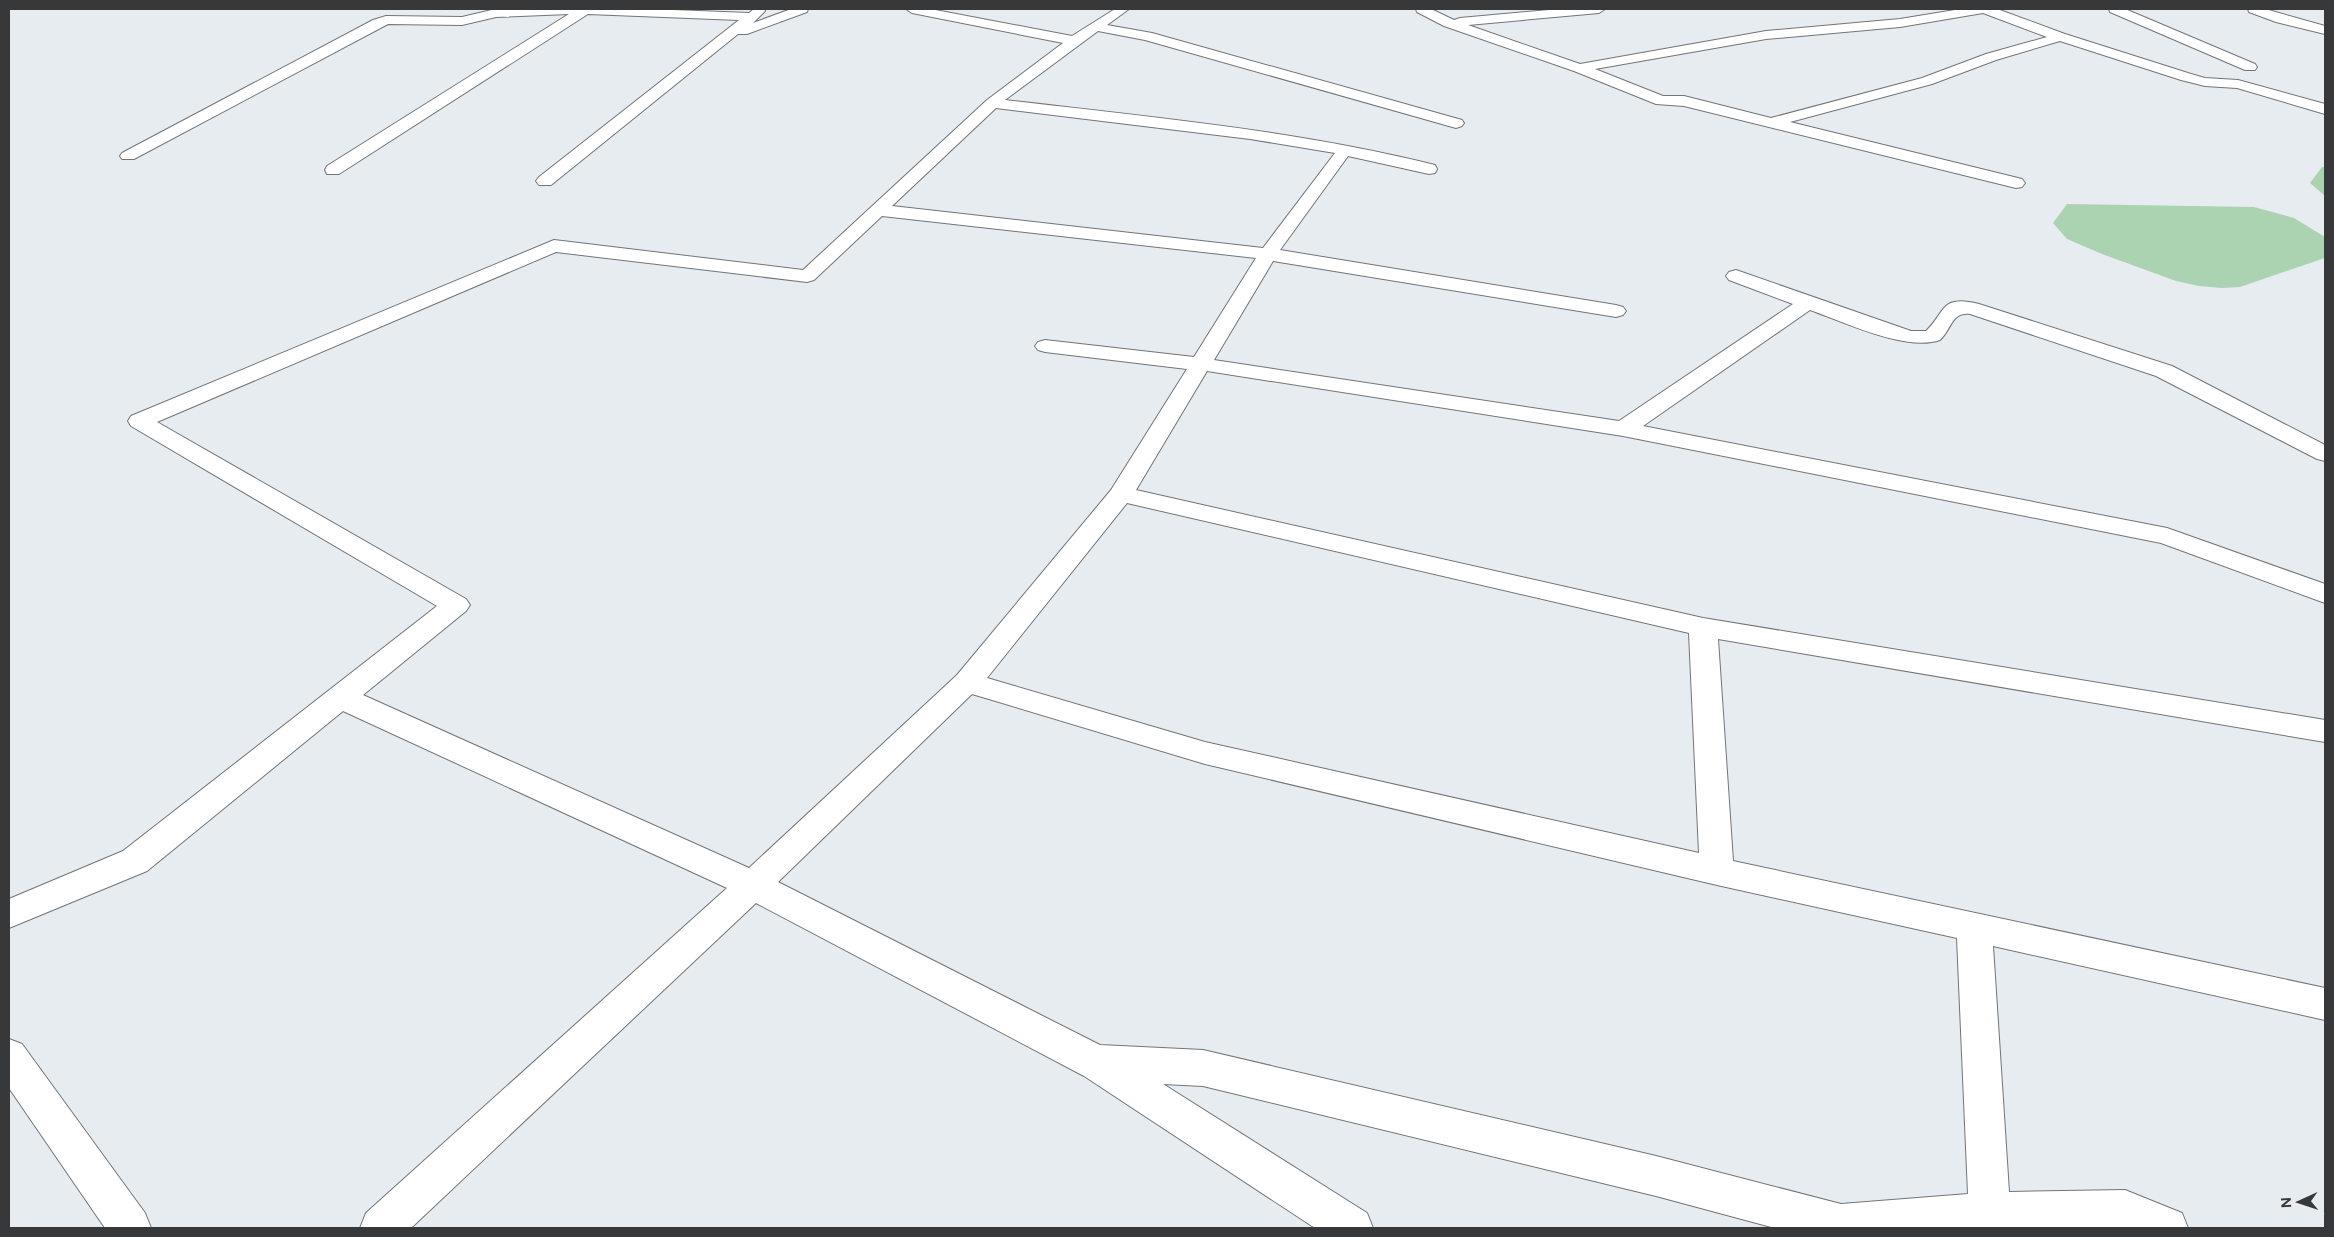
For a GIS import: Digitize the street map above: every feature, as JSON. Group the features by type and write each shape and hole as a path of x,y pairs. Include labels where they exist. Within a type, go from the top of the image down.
{"street":[{"path":"732,35 802,9"},
{"path":"912,9 1074,40"},
{"path":"9,914 136,861 456,604 139,421 554,246 807,276 992,103 1074,40 1122,9"},
{"path":"1422,9 1449,23 1579,68 1661,101 1684,101 2016,183"},
{"path":"1449,23 1599,9"},
{"path":"1579,68 1766,35 1900,23 1982,9"},
{"path":"1986,9 2060,37 2186,77 2205,82 2238,84 2325,110"},
{"path":"2115,9 2250,67"},
{"path":"2254,9 2281,19 2325,30"},
{"path":"128,156 378,23 395,20 462,21 496,13 586,10 758,13"},
{"path":"333,170 586,10"},
{"path":"545,181 758,13"},
{"path":"1095,27 1147,36 1456,123"},
{"path":"1773,122 1927,82 1991,57 2060,37"},
{"path":"992,103 1250,134 1356,152 1430,169"},
{"path":"381,1228 753,885 967,682 1121,494 1268,254 1341,157"},
{"path":"878,210 1268,254 1616,311"},
{"path":"1736,276 1807,303 1888,330 1926,338 1933,335 1952,308 1960,306 1972,308 2164,371 2325,454"},
{"path":"1623,429 1807,303"},
{"path":"1045,346 1201,364 1623,429 2168,536 2325,594"},
{"path":"1121,494 1703,627 2325,731"},
{"path":"1703,627 1717,871"},
{"path":"967,682 1205,753 1717,871 2325,1004"},
{"path":"340,697 753,885 1097,1063 1352,1228"},
{"path":"1974,926 1990,1213"},
{"path":"9,1056 130,1228"},
{"path":"1097,1063 1203,1068 1656,1176 1841,1225 1990,1213 2125,1211 2167,1228"}],"green space":[{"path":"2322,167 2325,167 2325,196 2310,183"},
{"path":"2067,204 2254,207 2294,218 2325,237 2325,258 2240,287 2199,286 2176,281 2067,239 2053,223"}]}
